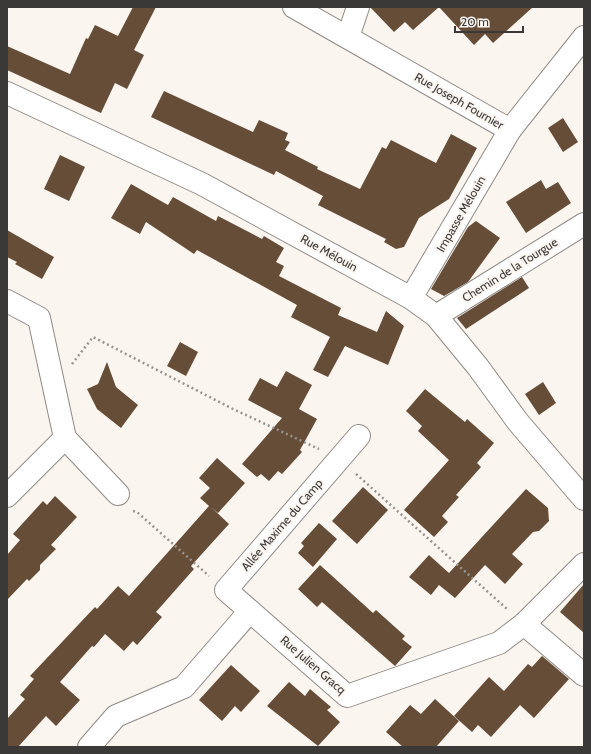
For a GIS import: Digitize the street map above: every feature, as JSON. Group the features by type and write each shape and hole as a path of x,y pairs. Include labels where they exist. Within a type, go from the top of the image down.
{"street":[{"name":"Rue Joseph Fournier","path":"294,7 510,130 584,38"},
{"path":"348,37 358,7"},
{"name":"Rue Mélouin","path":"7,93 202,184 412,298 436,316 478,367 518,422 584,499"},
{"name":"Impasse Mélouin","path":"412,298 510,130"},
{"name":"Chemin de la Tourgue","path":"436,316 584,224"},
{"path":"7,301 39,318 65,438 124,503"},
{"name":"Allée Maxime du Camp","path":"226,590 359,436"},
{"path":"7,496 65,438"},
{"name":"Rue Julien Gracq","path":"250,611 347,696 499,643 524,624 584,564"},
{"path":"89,747 116,716 184,687 250,611 226,590"},
{"path":"524,624 584,674"}],"path":[{"path":"54,387 93,337 233,409 339,458 524,624"},
{"path":"124,503 137,512 226,590"}],"building":[{"path":"133,7 156,7 134,50 144,55 127,89 115,83 101,113 7,70 7,46 70,74 86,38 88,39 95,25 118,36"},
{"path":"370,7 439,7 413,30 405,22 394,32"},
{"path":"439,7 533,7 493,43 485,34 474,45"},
{"path":"164,91 253,132 259,120 288,133 285,140 290,142 285,150 318,167 317,169 360,189 382,147 386,149 391,140 436,163 451,134 477,148 449,199 419,218 404,247 396,249 384,242 386,239 318,205 323,196 276,171 274,175 151,117"},
{"path":"563,118 578,142 563,152 548,128"},
{"path":"60,155 85,167 69,201 44,189"},
{"path":"541,180 546,189 558,182 571,203 526,233 506,202"},
{"path":"131,184 168,205 173,197 216,221 218,216 262,239 264,236 284,248 276,262 284,266 279,276 341,308 338,315 377,332 386,311 404,326 388,365 345,346 328,377 313,370 330,337 291,317 297,305 197,250 194,254 146,222 140,234 111,218"},
{"path":"476,221 500,238 468,282 444,296 431,289 468,227"},
{"path":"7,230 54,257 42,279 15,264 17,262 7,257"},
{"path":"522,277 529,288 466,329 457,318"},
{"path":"180,342 198,352 186,376 167,366"},
{"path":"107,362 116,387 138,405 121,428 97,409 87,389 98,384"},
{"path":"286,371 312,385 299,409 317,419 300,450 302,452 282,474 278,471 269,481 261,474 257,477 242,464 282,418 248,400 260,378 277,387"},
{"path":"543,382 556,403 539,415 525,394"},
{"path":"425,389 465,422 467,419 494,443 477,463 481,467 456,495 459,497 442,516 448,522 434,537 404,510 449,460 418,431 422,426 406,411"},
{"path":"217,458 245,483 218,513 211,507 229,524 191,566 194,569 156,612 162,617 137,645 133,641 124,651 105,634 94,647 92,646 60,682 80,700 56,726 46,716 18,747 7,747 7,719 25,699 20,695 34,679 30,676 95,607 97,609 118,586 129,596 209,506 200,498 210,488 199,478"},
{"path":"363,487 388,510 357,544 332,521"},
{"path":"526,489 548,508 549,521 539,531 533,532 512,554 523,564 505,584 485,565 455,598 439,585 431,595 409,577 429,555 449,573"},
{"path":"55,496 77,517 51,545 56,549 40,565 40,570 29,581 27,579 7,600 7,555 20,540 13,534 43,501 47,505"},
{"path":"319,523 337,539 313,567 298,553 304,546 301,543"},
{"path":"320,565 373,613 376,610 405,636 402,639 412,647 395,666 322,602 317,607 298,589"},
{"path":"584,584 584,633 560,612"},
{"path":"542,656 569,679 534,718 520,705 491,737 478,725 472,732 454,716 489,677 504,691 528,664 532,667"},
{"path":"231,665 260,691 241,712 235,706 222,721 199,700"},
{"path":"289,682 305,696 310,689 331,707 327,710 340,722 318,746 267,706"},
{"path":"435,699 459,721 436,747 403,747 386,732 410,705 421,714"}]}
